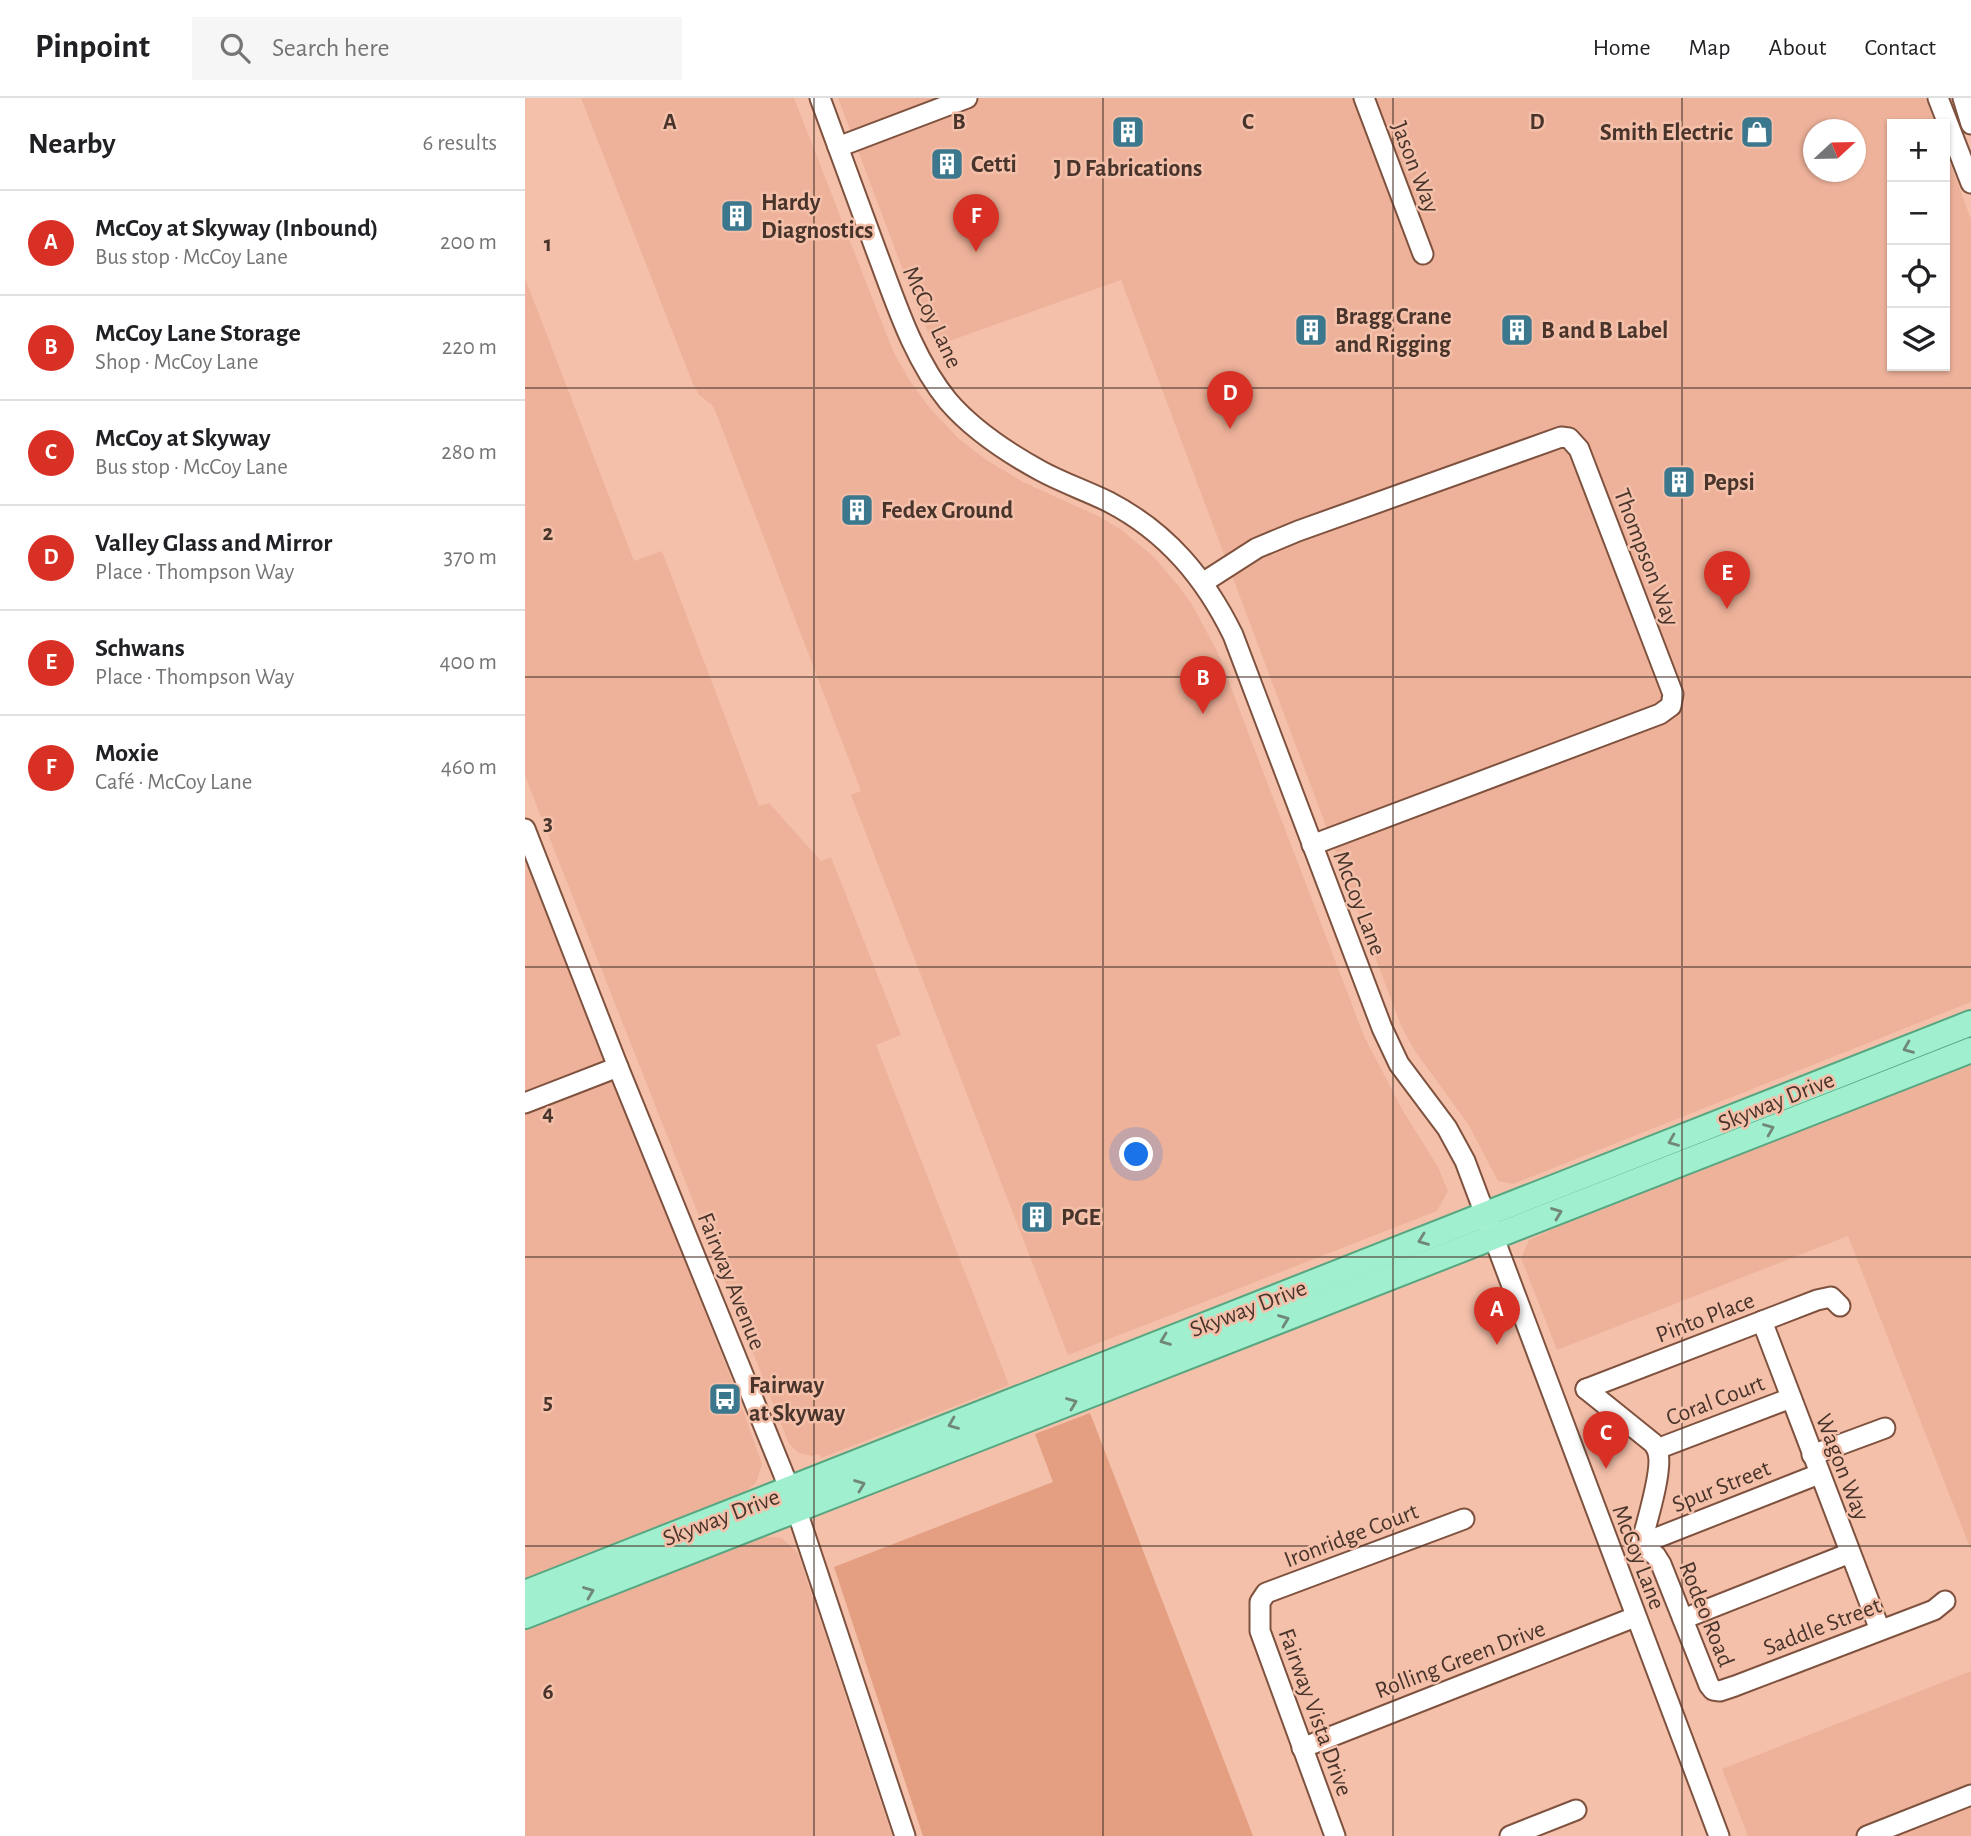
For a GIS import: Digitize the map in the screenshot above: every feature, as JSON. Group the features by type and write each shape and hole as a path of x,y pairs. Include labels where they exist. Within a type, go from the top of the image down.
{"main road":[{"name":"Skyway Drive","path":"1490,1226 1971,1023"},
{"name":"Skyway Drive","path":"525,1616 1111,1361 1490,1226 1971,1049"},
{"name":"Skyway Drive","path":"525,1593 793,1500"}],"street":[{"name":"McCoy Lane","path":"820,98 910,338 948,401 1001,448 1042,472 1109,502 1167,541 1204,582 1233,635 1382,1028 1399,1064 1447,1128 1465,1161 1719,1836"},
{"path":"838,147 967,98"},
{"name":"Jason Way","path":"1364,98 1423,254"},
{"path":"1938,98 1971,183"},
{"path":"1963,98 1971,124"},
{"name":"Thompson Way","path":"1204,582 1257,548 1298,531 1561,436 1569,438 1579,449 1673,694 1671,706 1660,714 1312,845"},
{"name":"Fairway Avenue","path":"525,829 793,1500 905,1836"},
{"path":"525,1103 618,1067"},
{"name":"Pinto Place","path":"1657,1449 1586,1389 1825,1298 1835,1300 1840,1306"},
{"name":"Wagon Way","path":"1762,1321 1880,1630"},
{"name":"Coral Court","path":"1657,1449 1791,1398"},
{"path":"1812,1455 1885,1428"},
{"path":"1641,1544 1655,1486 1659,1458 1657,1449"},
{"name":"Spur Street","path":"1641,1544 1819,1474"},
{"name":"Ironridge Court","path":"1260,1602 1266,1593 1464,1519"},
{"name":"Rodeo Road","path":"1641,1544 1657,1556 1661,1564 1713,1690"},
{"path":"1683,1619 1850,1553"},
{"name":"Saddle Street","path":"1713,1690 1735,1686 1934,1610 1945,1601"},
{"name":"Fairway Vista Drive","path":"1260,1602 1260,1631 1335,1836"},
{"name":"Rolling Green Drive","path":"1302,1748 1635,1616"},
{"path":"1867,1836 1971,1795"},
{"path":"1510,1836 1576,1810"}],"shaded area":[{"path":"581,98 794,98 893,351 929,407 958,438 985,459 1023,482 1120,529 1153,556 1176,583 1191,603 1217,651 1364,1036 1403,1111 1438,1167 1448,1191 1437,1211 1068,1355 851,795 861,791 718,418 713,406 699,395 693,384"},
{"path":"838,98 1925,98 1933,119 1887,119 1887,371 1950,371 1950,163 1971,219 1971,1002 1513,1184 1498,1181 1468,1124 1415,1051 1401,1026 1121,280 935,346 920,315"},
{"path":"525,278 634,561 662,551 759,806 769,803 821,861 831,857 901,1035 876,1045 1009,1385 821,1458 819,1454 812,1456 799,1453 789,1444 525,776"},
{"path":"525,856 736,1391 762,1464 756,1483 746,1491 525,1578"},
{"path":"1971,1063 1971,1550 1848,1236 1557,1350 1521,1258 1529,1240"},
{"path":"1090,1413 1253,1836 923,1836 834,1567 1053,1482 1035,1434"},
{"path":"760,1536 782,1538 798,1553 892,1836 525,1836 525,1629"},
{"path":"1971,1671 1971,1836 1748,1836 1722,1769"}],"place":[{"name":"J D Fabrications","path":"1128,132"},
{"name":"Smith Electric","path":"1757,132"},
{"name":"Cetti","path":"947,164"},
{"name":"Hardy Diagnostics","path":"737,216"},
{"name":"Moxie","path":"976,252"},
{"name":"Bragg Crane and Rigging","path":"1311,330"},
{"name":"B and B Label","path":"1517,330"},
{"name":"Valley Glass and Mirror","path":"1230,429"},
{"name":"Pepsi","path":"1679,482"},
{"name":"Fedex Ground","path":"857,510"},
{"name":"Schwans","path":"1727,609"},
{"name":"McCoy Lane Storage","path":"1203,714"},
{"name":"PGE","path":"1037,1217"},
{"name":"McCoy at Skyway (Inbound)","path":"1497,1345"},
{"name":"Fairway at Skyway","path":"725,1399"},
{"name":"McCoy at Skyway","path":"1606,1469"}]}
